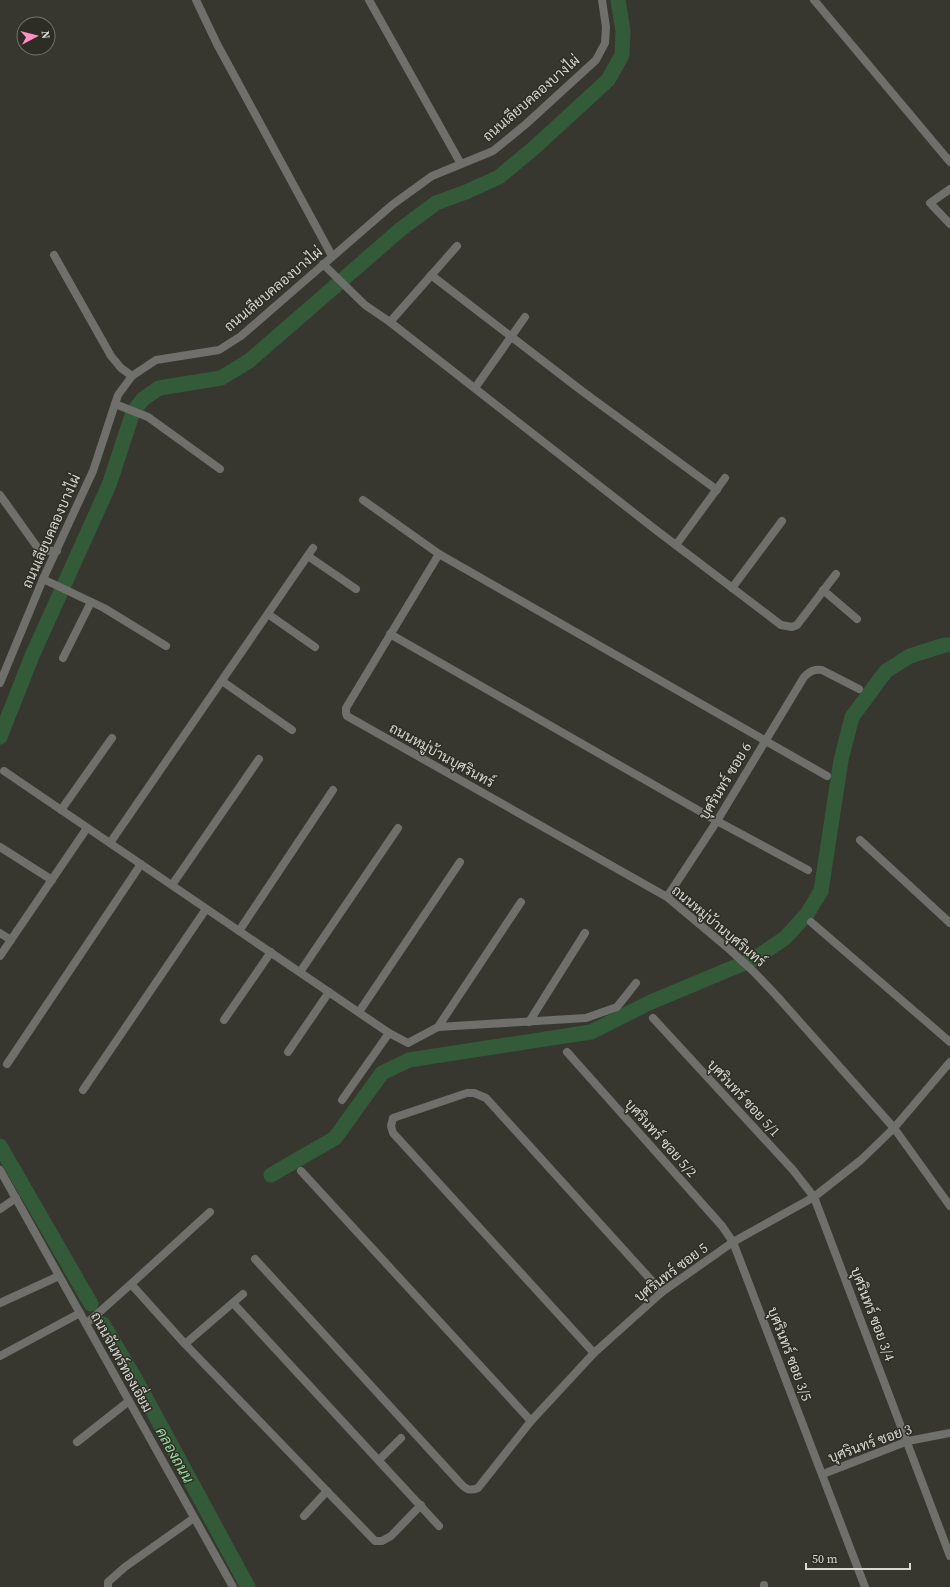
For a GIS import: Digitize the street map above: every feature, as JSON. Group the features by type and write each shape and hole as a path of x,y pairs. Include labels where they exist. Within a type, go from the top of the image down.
{"street":[{"path":"196,0 216,44 332,256"},
{"path":"369,0 461,164"},
{"name":"ถนนเลียบคลองบางไผ่","path":"0,683 43,579 93,471 118,396 132,376 156,360 219,350 241,336 392,205 432,176 493,151 526,124 596,60 605,43 606,27 602,0"},
{"path":"814,0 950,162"},
{"path":"950,189 930,203 950,224"},
{"path":"390,322 457,246"},
{"path":"54,255 111,356 121,368 132,376"},
{"path":"323,264 352,294 365,305 390,322 781,625 792,628 797,625 836,574"},
{"path":"431,275 510,337 717,490"},
{"path":"475,388 525,317"},
{"path":"115,404 148,417 220,469"},
{"path":"676,545 725,478"},
{"path":"0,495 40,551 56,552"},
{"path":"363,500 440,554 827,776"},
{"path":"732,588 782,521"},
{"path":"110,843 313,548"},
{"path":"440,554 390,634 717,821 808,870"},
{"path":"308,556 356,590"},
{"path":"43,579 92,602 166,646"},
{"path":"823,590 857,619"},
{"path":"63,658 92,602"},
{"path":"268,614 314,647"},
{"name":"ถนนหมู่บ้านบุศรินทร์","path":"390,634 346,708 346,713 350,719 667,897 753,971 894,1128 950,1206"},
{"name":"บุศรินทร์ ซอย 6","path":"667,897 717,821 804,677 815,669 822,670 859,689"},
{"path":"222,681 292,730"},
{"path":"61,810 112,738"},
{"path":"172,885 259,759"},
{"path":"4,771 389,1033 408,1044 438,1027 586,1018 617,1007 636,983"},
{"path":"239,931 333,790"},
{"path":"0,956 87,828"},
{"path":"300,972 398,828"},
{"path":"860,840 950,922"},
{"path":"0,847 52,880"},
{"path":"359,1012 460,862"},
{"path":"7,1064 141,864"},
{"path":"438,1027 521,902"},
{"path":"82,1090 206,908"},
{"path":"811,922 950,1042"},
{"path":"0,933 11,940"},
{"path":"529,1022 585,933"},
{"path":"224,1020 271,952"},
{"path":"288,1052 329,992"},
{"name":"บุศรินทร์ ซอย 5/1","path":"654,1018 793,1170 814,1197"},
{"path":"342,1100 389,1033"},
{"name":"บุศรินทร์ ซอย 5/2","path":"567,1052 722,1226 733,1242"},
{"name":"บุศรินทร์ ซอย 5","path":"255,1259 461,1484 470,1490 478,1488 531,1421 594,1353 662,1292 733,1242 814,1197 861,1160 894,1128 950,1062"},
{"path":"594,1353 393,1133 391,1126 393,1118 467,1093 474,1093 486,1098 662,1292"},
{"name":"ถนนจันทร์ทองเอี่ยม","path":"0,1170 233,1587"},
{"path":"301,1171 531,1421"},
{"name":"บุศรินทร์ ซอย 3/4","path":"814,1197 908,1441 950,1556"},
{"path":"0,1209 16,1198"},
{"path":"86,1324 210,1212"},
{"name":"บุศรินทร์ ซอย 3/5","path":"733,1242 865,1587"},
{"path":"0,1304 59,1276"},
{"path":"131,1284 185,1344 375,1541 382,1542 391,1536 421,1505"},
{"path":"185,1344 243,1294"},
{"path":"233,1303 439,1526"},
{"path":"0,1356 80,1313"},
{"path":"77,1442 129,1401"},
{"name":"บุศรินทร์ ซอย 3","path":"823,1474 908,1441 950,1433"},
{"path":"379,1460 401,1438"},
{"path":"304,1516 327,1491"},
{"path":"108,1587 108,1582 125,1567 194,1518"}],"waterway":[{"path":"0,737 32,656 109,485 133,412 143,399 159,388 221,378 249,361 401,229 436,203 466,192 499,177 535,147 608,80 622,55 623,31 618,0"},
{"path":"271,1175 335,1138 382,1073 409,1060 591,1032 651,1002 754,959 785,938 807,914 821,891 841,760 852,717 886,671 910,656 945,645 950,645"},
{"name":"คลองถนน","path":"0,1146 91,1304"},
{"name":"คลองถนน","path":"103,1324 136,1380 248,1587"}]}
